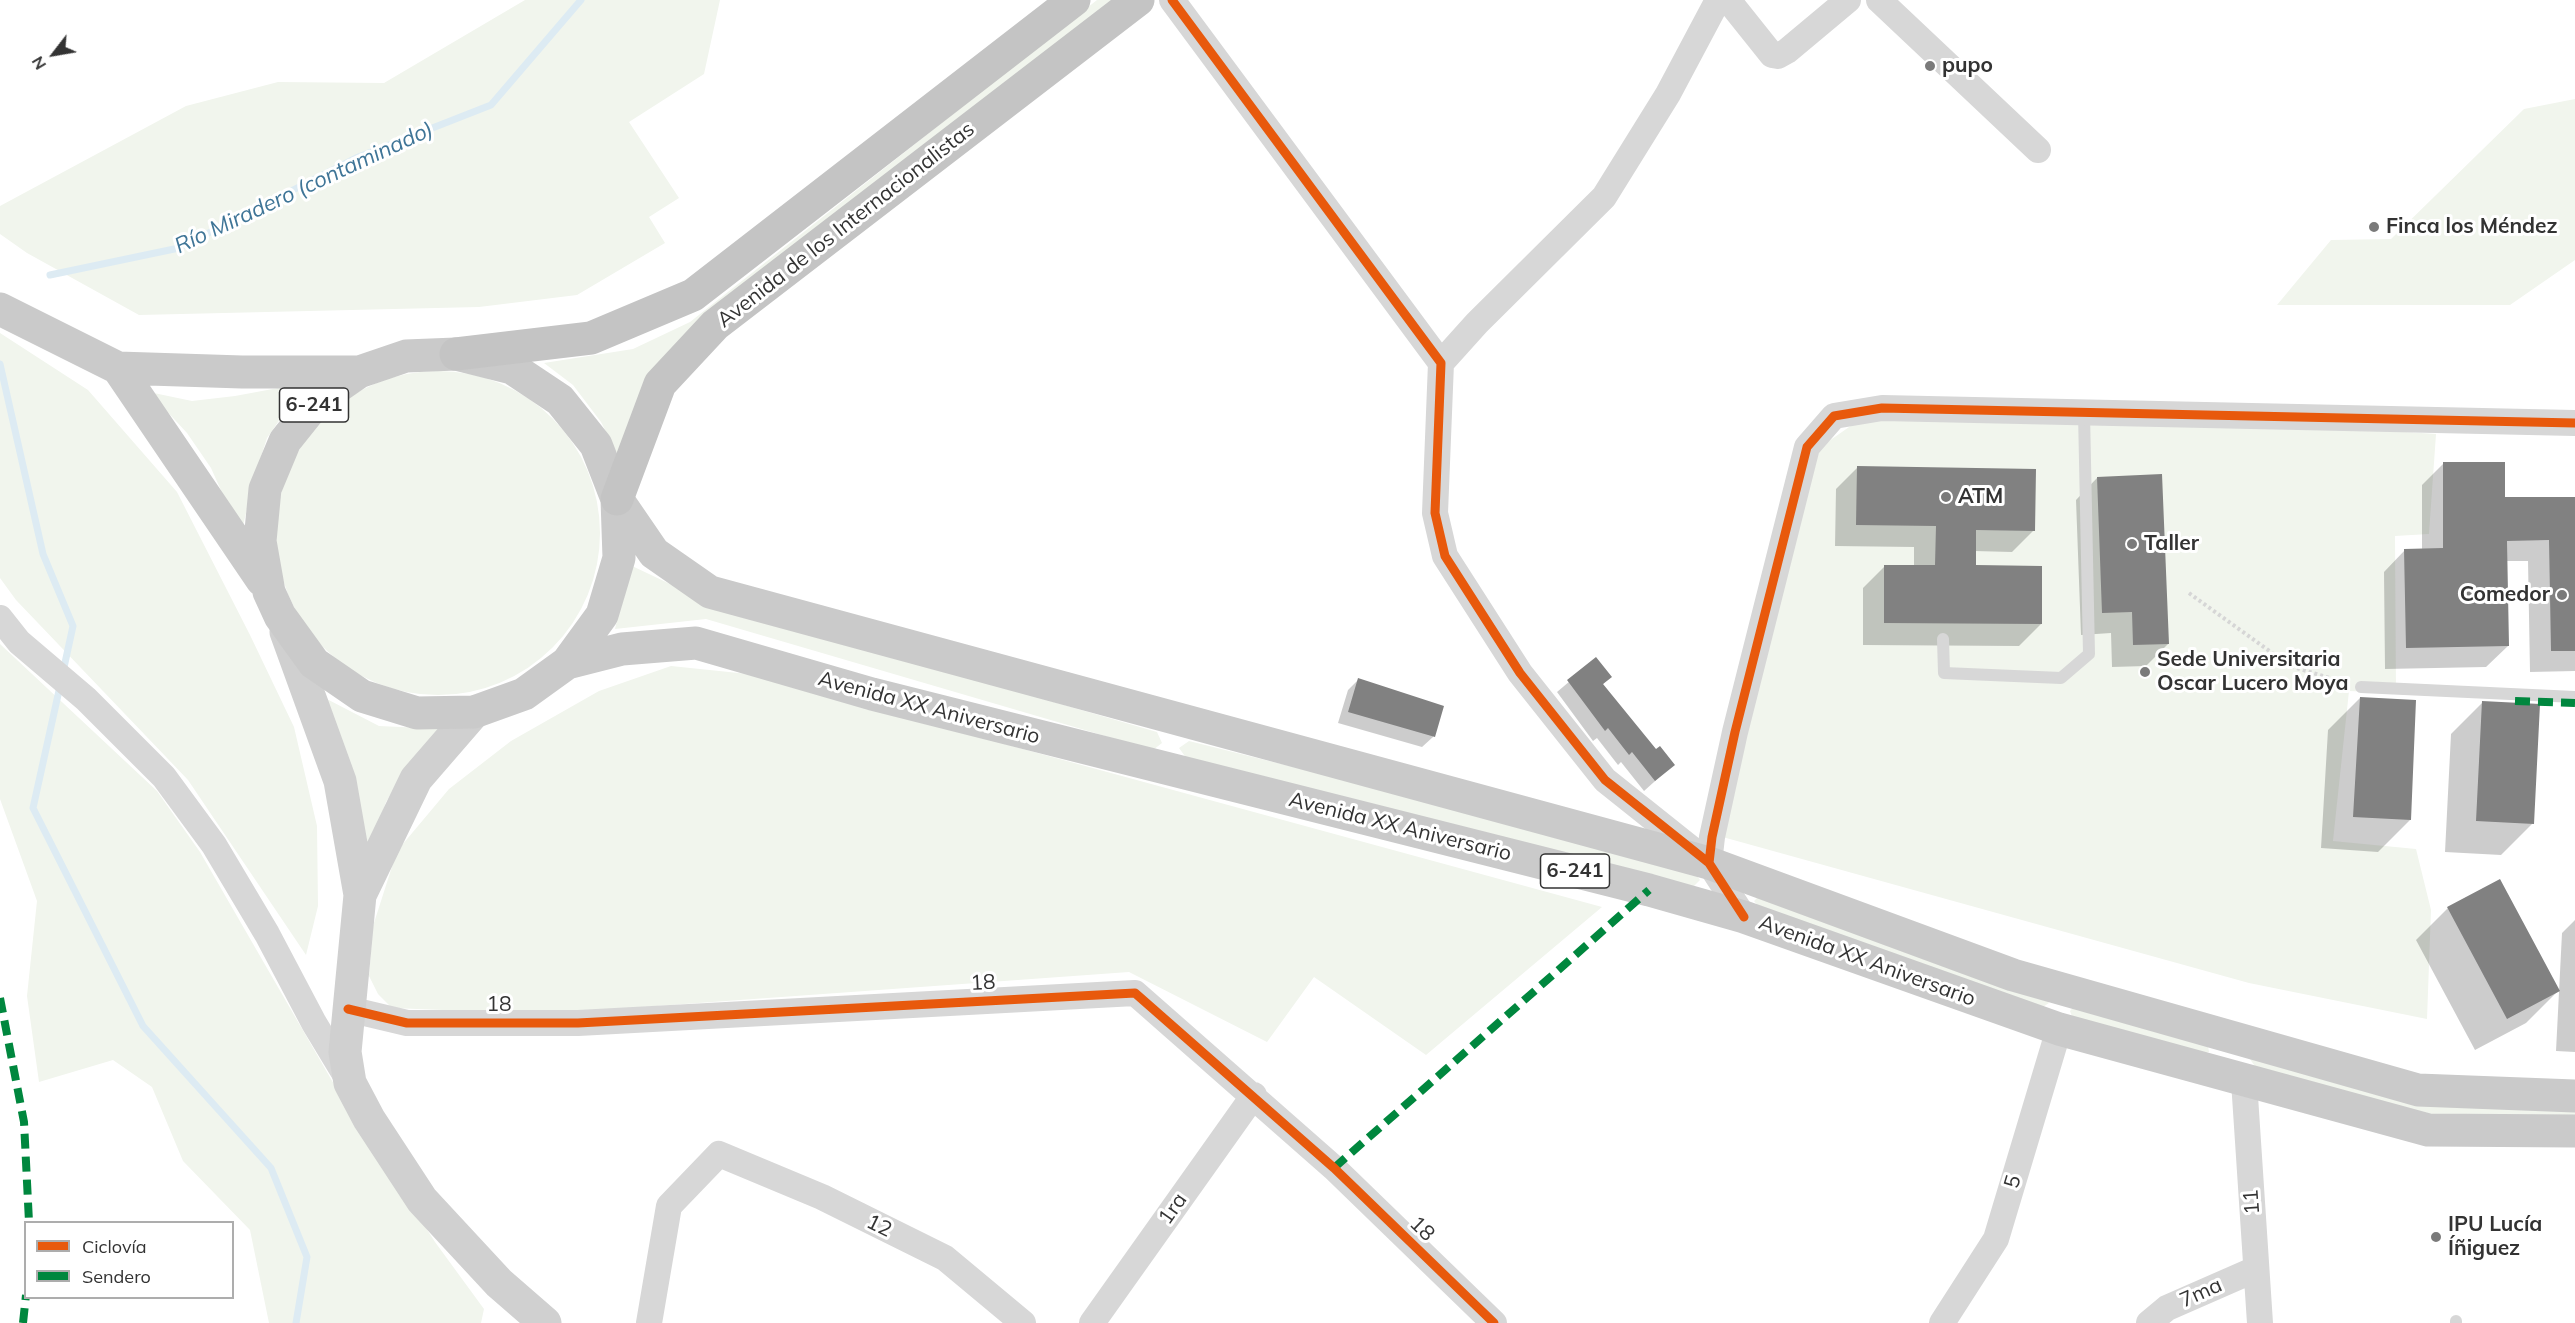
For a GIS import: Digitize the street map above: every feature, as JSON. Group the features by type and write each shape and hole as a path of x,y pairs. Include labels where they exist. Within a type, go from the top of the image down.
{"highway":[{"name":"Avenida de los Internacionalistas","path":"456,354 591,338 693,295 1074,0"},
{"name":"Avenida de los Internacionalistas","path":"617,499 660,384 715,325 1138,0"}],"main road":[{"name":"6-241","path":"0,309 118,368 242,372 359,372"},
{"name":"6-241","path":"118,368 314,663 362,696 417,713 474,712 524,694 567,663 602,615 619,558 617,499 597,445 560,400 512,368 456,354 406,356 359,372 317,401 285,441 265,489 260,541 275,604"},
{"name":"Avenida XX Aniversario","path":"617,499 654,553 710,592 1709,863 2013,975 2418,1090 2575,1096"},
{"path":"275,604 340,781 360,895 345,1052 350,1083 369,1119 422,1200 499,1283 545,1323"},
{"name":"Avenida XX Aniversario","path":"567,663 622,649 696,643 872,694 1649,890 1744,917 2058,1029 2428,1130 2575,1131"},
{"path":"360,895 416,779 474,712"}],"street":[{"path":"1172,0 1441,363 1436,513 1445,556 1520,673 1605,780 1709,863 1744,917"},
{"path":"1441,363 1477,323 1604,197 1668,94 1718,0"},
{"path":"1728,0 1772,55 1778,56 1848,0"},
{"path":"1879,0 2038,150"},
{"path":"1709,863 1712,837 1735,732 1807,447 1834,416 1882,408 2575,423"},
{"path":"0,618 19,642 74,688 164,777 214,845 267,934 314,1023 350,1083"},
{"name":"18","path":"348,1009 407,1023 578,1023 1135,993 1254,1095 1334,1168 1481,1319"},
{"name":"5","path":"1942,1323 1996,1239 2058,1029"},
{"name":"11","path":"2244,1081 2260,1323"},
{"name":"1ra","path":"1092,1323 1254,1095"},
{"name":"12","path":"649,1323 669,1206 719,1154 822,1197 945,1258 1023,1323"},
{"name":"7ma","path":"2149,1323 2167,1308 2256,1269"}],"lane":[{"path":"1943,639 1944,673 2061,678 2089,654 2084,413"},
{"path":"2361,687 2575,697"}],"path":[{"path":"2189,593 2290,666 2329,680 2361,687"}],"shaded area":[{"path":"525,0 720,0 704,74 629,122 679,198 649,217 665,243 577,295 479,307 139,315 27,253 0,234 0,206 186,106 278,82 384,83"},
{"path":"1097,0 1114,0 691,332 619,457 601,422 573,385 544,363 633,349 690,322"},
{"path":"2575,99 2575,260 2510,305 2277,305 2331,240 2391,239 2524,109"},
{"path":"0,333 88,390 177,492 250,635 294,727 317,826 318,906 306,955 188,780 16,600 0,578"},
{"path":"438,371 470,374 500,383 528,398 553,418 573,443 588,471 597,501 600,533 597,565 588,595 573,623 553,648 528,668 500,683 470,692 438,695 406,692 376,683 348,668 323,648 303,623 288,595 279,565 276,533 279,501 288,471 303,443 323,418 348,398 376,383 406,374"},
{"path":"305,383 267,438 254,478 241,535 211,468 187,433 149,392 192,401 235,396"},
{"name":"Sede Universitaria Oscar Lucero Moya","path":"1862,418 2285,424 2436,434 2429,534 2395,536 2396,693 2349,691 2333,841 2416,849 2431,910 2427,1019 2249,983 1719,836 1819,448"},
{"path":"630,565 706,601 1157,732 1162,743 1153,750 706,619 615,629"},
{"path":"0,644 157,791 200,852 346,1105 435,1242 484,1309 481,1323 269,1323 250,1230 183,1161 152,1087 113,1060 39,1082 27,996 37,901 0,799"},
{"path":"671,666 748,674 1602,907 1426,1055 1314,977 1267,1042 1129,972 545,1014 392,1008 378,994 369,976 373,926 397,851 449,789 511,741 599,691"},
{"path":"321,696 379,726 445,729 403,773 386,802 367,858"},
{"path":"1189,741 1690,866 1700,880 1692,888 1187,759 1179,748"},
{"path":"1761,894 2041,991 2049,1003 2038,1010 1764,913 1754,901"},
{"path":"2078,1002 2207,1040 2209,1052 2195,1055 2074,1022 2070,1011"},
{"path":"2248,1056 2575,1102 2575,1117 2427,1114 2256,1068"}],"building":[{"path":"2443,462 2505,462 2505,497 2575,497 2575,651 2551,651 2549,540 2507,541 2509,646 2406,648 2404,549 2443,548"},
{"path":"1857,466 2036,469 2035,531 1976,530 1976,565 2042,566 2042,624 1884,623 1884,565 1935,565 1936,526 1856,525"},
{"name":"Taller","path":"2162,474 2169,644 2133,645 2132,612 2102,613 2097,477"},
{"path":"1596,657 1612,677 1603,684 1656,749 1660,746 1675,765 1655,781 1632,752 1629,755 1608,728 1605,731 1567,680"},
{"path":"1358,678 1444,706 1435,737 1348,712"},
{"path":"2360,697 2416,700 2411,820 2353,817"},
{"path":"2482,701 2540,704 2534,824 2476,821"},
{"path":"2500,879 2560,991 2507,1019 2447,907"}],"waterway":[{"name":"Río Miradero (contaminado)","path":"50,275 179,248 356,158 491,105 581,0"},
{"path":"0,364 43,554 73,626 63,672"},
{"path":"60,686 33,808 143,1026 271,1168 307,1257 296,1323"}],"marked path":[{"path":"2515,701 2575,703"},
{"path":"1334,1168 1649,890"},
{"path":"0,998 24,1122 29,1221"},
{"path":"23,1323 26,1299"}],"cycle path":[{"path":"1172,0 1441,363 1435,513 1445,556 1520,673 1605,780 1709,863"},
{"path":"1744,917 1709,863 1712,837 1735,732 1807,447 1834,416 1882,408 2575,423"},
{"path":"348,1009 407,1023 578,1023 1135,993 1334,1168 1494,1323"}],"place":[{"name":"pupo","path":"1930,66"},
{"name":"Finca los Méndez","path":"2374,227"},
{"name":"ATM","path":"1946,497"},
{"name":"Taller","path":"2132,544"},
{"name":"Comedor","path":"2562,595"},
{"name":"Sede Universitaria Oscar Lucero Moya","path":"2145,672"},
{"name":"IPU Lucía Íñiguez","path":"2436,1237"}]}
